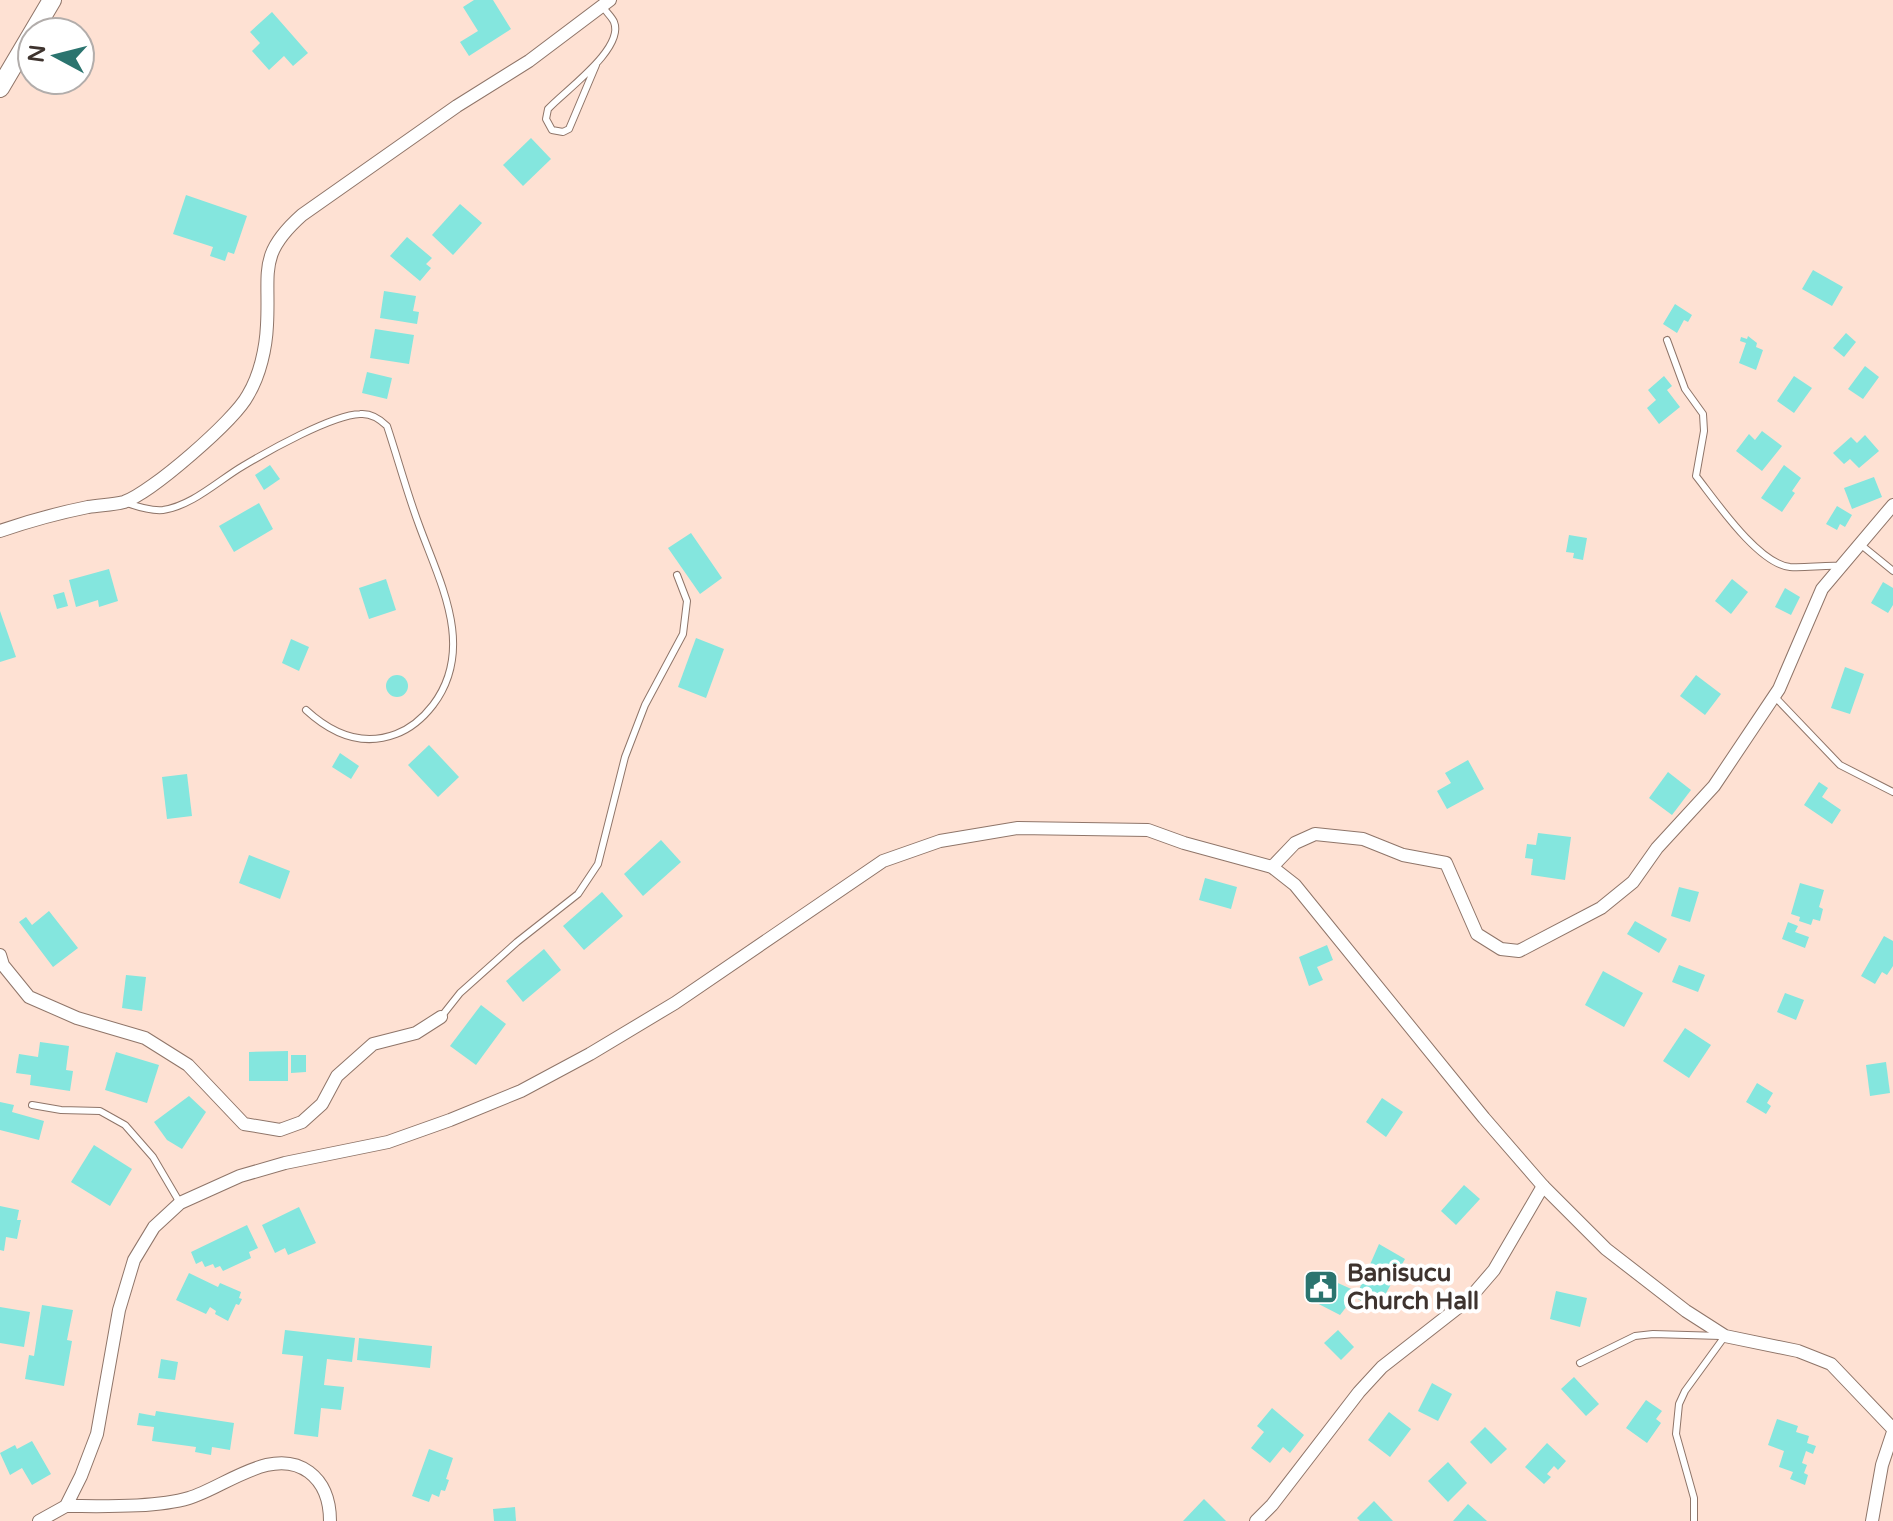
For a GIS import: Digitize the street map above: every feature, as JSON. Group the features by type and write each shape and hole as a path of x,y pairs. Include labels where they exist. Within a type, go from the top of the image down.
{"main road":[{"path":"0,88 52,0"}],"street":[{"path":"0,531 32,519 124,502 146,491 226,422 248,397 260,369 267,327 268,262 283,232 302,215 457,106 529,61 606,4"},
{"path":"1272,867 1295,843 1315,834 1363,839 1403,855 1446,863 1477,934 1501,949 1519,951 1601,908 1633,882 1657,848 1714,786 1774,696 1822,589 1893,505"},
{"path":"66,1506 97,1434 119,1310 134,1260 154,1227 180,1203 240,1176 285,1163 388,1142 521,1091 675,1003 883,861 940,841 1018,828 1148,830 1272,867 1295,885 1484,1118 1543,1186 1606,1249 1686,1311 1725,1336 1798,1351 1831,1364 1893,1430 1882,1465 1872,1521"},
{"path":"0,955 3,965 29,997 77,1018 145,1038 188,1065 244,1124 280,1130 302,1122 322,1104 337,1076 373,1044 416,1033 441,1017"},
{"path":"1256,1521 1382,1367 1469,1299 1494,1270 1543,1186"},
{"path":"39,1521 66,1506 120,1507 188,1498 271,1464 299,1465 318,1479 330,1504 330,1521"}],"lane":[{"path":"596,65 548,109 546,119 552,130 563,132 569,129 596,65 612,42 616,31 606,4"},
{"path":"1667,340 1685,389 1703,414 1704,431 1696,476 1768,558 1787,567 1841,566"},
{"path":"124,502 163,510 188,501 244,465 330,423 360,414 380,419 387,426 447,600 454,634 452,665 441,695 422,720 395,735 372,739 345,736 322,725 306,710"},
{"path":"1860,544 1893,571"},
{"path":"441,1017 460,993 517,942 578,894 598,864 625,757 645,705 683,634 687,601 677,575"},
{"path":"1774,696 1840,765 1893,792"},
{"path":"32,1105 61,1110 100,1111 125,1125 153,1157 180,1203"},
{"path":"1580,1363 1635,1336 1725,1336"},
{"path":"1694,1521 1694,1498 1676,1434 1679,1404 1725,1336"}],"building":[{"path":"474,0 493,0 511,29 469,56 460,42 478,31 463,7"},
{"path":"272,12 308,53 293,66 284,56 269,70 252,51 260,43 250,32"},
{"path":"531,138 551,159 523,186 503,165"},
{"path":"186,195 247,216 234,254 228,252 225,261 210,256 213,247 173,234"},
{"path":"460,204 482,223 453,255 432,235"},
{"path":"407,237 432,258 426,264 431,268 420,281 390,256"},
{"path":"1813,270 1843,287 1832,306 1802,289"},
{"path":"384,291 416,296 413,311 419,312 417,324 380,318"},
{"path":"1675,304 1692,315 1688,322 1684,320 1677,333 1663,324"},
{"path":"375,329 414,335 409,364 370,358"},
{"path":"1846,333 1856,342 1844,357 1833,348"},
{"path":"1748,336 1757,343 1756,347 1763,350 1756,370 1739,363 1746,343 1740,341 1741,337 1747,339"},
{"path":"1865,366 1879,377 1863,399 1848,389"},
{"path":"367,372 392,378 387,399 362,393"},
{"path":"1664,376 1672,386 1667,390 1680,407 1659,424 1647,408 1656,400 1648,390"},
{"path":"1794,376 1812,388 1794,413 1777,401"},
{"path":"1762,431 1782,446 1762,471 1736,451 1749,434 1755,440"},
{"path":"1865,435 1879,451 1859,468 1850,459 1844,464 1833,453 1851,437 1857,443"},
{"path":"270,465 280,479 264,490 255,475"},
{"path":"1784,465 1801,478 1782,512 1761,498"},
{"path":"1874,477 1882,497 1852,509 1844,488"},
{"path":"259,503 273,529 234,552 219,526"},
{"path":"1837,506 1852,515 1845,527 1840,524 1837,530 1826,524"},
{"path":"691,533 722,578 700,594 668,548"},
{"path":"1569,535 1587,538 1583,560 1573,558 1574,553 1566,552"},
{"path":"109,569 118,601 99,607 98,600 76,607 69,580"},
{"path":"386,579 396,610 369,619 359,588"},
{"path":"1732,579 1748,592 1731,614 1715,601"},
{"path":"1883,582 1893,588 1893,605 1888,613 1871,603"},
{"path":"1785,588 1800,597 1791,615 1775,607"},
{"path":"64,592 68,606 57,609 53,595"},
{"path":"0,611 16,657 0,662"},
{"path":"696,638 724,649 706,698 678,687"},
{"path":"291,639 309,647 299,671 282,663"},
{"path":"1845,667 1864,674 1850,714 1831,708"},
{"path":"397,675 408,686 397,697 386,686"},
{"path":"1696,675 1721,694 1705,715 1680,696"},
{"path":"429,745 459,777 438,797 408,765"},
{"path":"340,753 359,766 351,779 332,767"},
{"path":"1468,760 1484,789 1447,809 1437,791 1451,783 1445,773"},
{"path":"1668,772 1691,790 1672,815 1649,798"},
{"path":"187,774 192,816 167,819 162,777"},
{"path":"1819,782 1828,788 1822,797 1841,810 1832,824 1804,805"},
{"path":"1538,833 1571,837 1565,880 1531,875 1533,859 1525,858 1527,844 1536,845"},
{"path":"661,840 681,862 643,896 624,874"},
{"path":"249,855 290,871 280,899 239,883"},
{"path":"1205,878 1237,887 1231,909 1199,900"},
{"path":"1800,883 1824,890 1819,907 1823,909 1820,921 1813,919 1811,925 1791,914"},
{"path":"1679,887 1699,892 1690,922 1671,916"},
{"path":"602,892 623,916 584,950 563,926"},
{"path":"49,911 78,948 53,967 19,922 26,917 32,925"},
{"path":"1635,921 1667,939 1659,953 1627,934"},
{"path":"1788,922 1798,926 1795,932 1809,937 1805,948 1782,939"},
{"path":"1884,936 1893,941 1893,966 1887,975 1882,972 1875,984 1861,976"},
{"path":"1327,945 1333,960 1317,967 1323,980 1309,986 1299,957"},
{"path":"544,949 561,970 523,1002 506,981"},
{"path":"1679,965 1705,975 1698,992 1672,982"},
{"path":"1603,971 1643,993 1624,1027 1585,1005"},
{"path":"126,975 146,977 142,1011 122,1008"},
{"path":"1785,993 1804,1000 1796,1020 1777,1012"},
{"path":"481,1005 506,1024 476,1065 450,1046"},
{"path":"1685,1028 1711,1045 1689,1078 1663,1061"},
{"path":"40,1042 69,1046 66,1070 73,1071 70,1091 30,1085 31,1075 16,1073 19,1054 38,1057"},
{"path":"288,1051 288,1081 249,1081 249,1052"},
{"path":"116,1052 159,1065 147,1103 105,1090"},
{"path":"291,1055 306,1055 306,1072 291,1073"},
{"path":"1886,1062 1890,1093 1870,1096 1866,1065"},
{"path":"1757,1083 1773,1093 1767,1103 1771,1106 1766,1114 1746,1102"},
{"path":"189,1096 206,1112 182,1149 167,1140 154,1122"},
{"path":"1382,1098 1403,1112 1386,1137 1366,1122"},
{"path":"0,1102 14,1105 12,1112 44,1121 39,1140 0,1130"},
{"path":"94,1145 132,1169 110,1206 71,1182"},
{"path":"1464,1185 1480,1199 1456,1225 1441,1211"},
{"path":"0,1206 19,1210 17,1220 21,1220 17,1239 6,1237 4,1251 0,1250"},
{"path":"299,1207 316,1243 288,1255 285,1248 275,1253 262,1225"},
{"path":"247,1225 258,1248 249,1252 251,1258 223,1271 213,1264 205,1267 202,1261 196,1264 191,1252"},
{"path":"1379,1244 1405,1259 1380,1304 1372,1300 1369,1306 1358,1299 1361,1294 1358,1292"},
{"path":"189,1273 218,1287 220,1283 241,1292 239,1298 242,1299 228,1321 215,1314 216,1311 210,1307 206,1314 176,1300"},
{"path":"1320,1275 1358,1292 1340,1315 1309,1299"},
{"path":"1556,1291 1587,1298 1580,1327 1550,1319"},
{"path":"42,1305 73,1310 67,1340 72,1341 64,1386 25,1379 29,1355 34,1356"},
{"path":"0,1307 30,1312 24,1347 0,1343"},
{"path":"285,1330 355,1338 352,1362 327,1359 324,1385 344,1387 341,1410 321,1408 318,1437 294,1434 303,1356 282,1354"},
{"path":"1338,1330 1354,1347 1341,1360 1324,1343"},
{"path":"359,1338 432,1346 430,1368 357,1360"},
{"path":"161,1359 178,1362 175,1380 158,1378"},
{"path":"1574,1377 1599,1404 1586,1416 1561,1389"},
{"path":"1432,1383 1452,1394 1438,1421 1418,1411"},
{"path":"1646,1400 1662,1411 1656,1419 1661,1423 1647,1443 1626,1428"},
{"path":"1272,1408 1304,1435 1290,1453 1283,1447 1270,1463 1251,1448 1264,1432 1257,1426"},
{"path":"156,1411 234,1423 230,1450 212,1447 211,1455 195,1452 196,1447 152,1441 154,1427 137,1425 139,1413 155,1416"},
{"path":"1389,1412 1411,1429 1390,1457 1368,1440"},
{"path":"1777,1419 1798,1426 1796,1432 1809,1436 1807,1443 1816,1446 1813,1454 1806,1451 1802,1463 1807,1465 1805,1485 1790,1479 1793,1472 1779,1467 1784,1451 1768,1445"},
{"path":"1485,1427 1507,1449 1491,1464 1470,1442"},
{"path":"32,1441 51,1474 32,1485 22,1468 10,1475 0,1453"},
{"path":"1547,1443 1566,1461 1558,1470 1554,1466 1547,1474 1551,1477 1544,1484 1525,1467"},
{"path":"429,1449 453,1458 445,1491 441,1490 439,1497 432,1494 429,1502 412,1496"},
{"path":"1448,1462 1467,1483 1448,1502 1428,1481"},
{"path":"1204,1499 1226,1521 1183,1521"},
{"path":"1374,1501 1393,1521 1360,1521 1357,1518"},
{"path":"1468,1504 1487,1521 1453,1521"},
{"path":"515,1507 516,1521 494,1521 493,1509"}],"place":[{"name":"Banisucu Church Hall","path":"1321,1287"}]}
